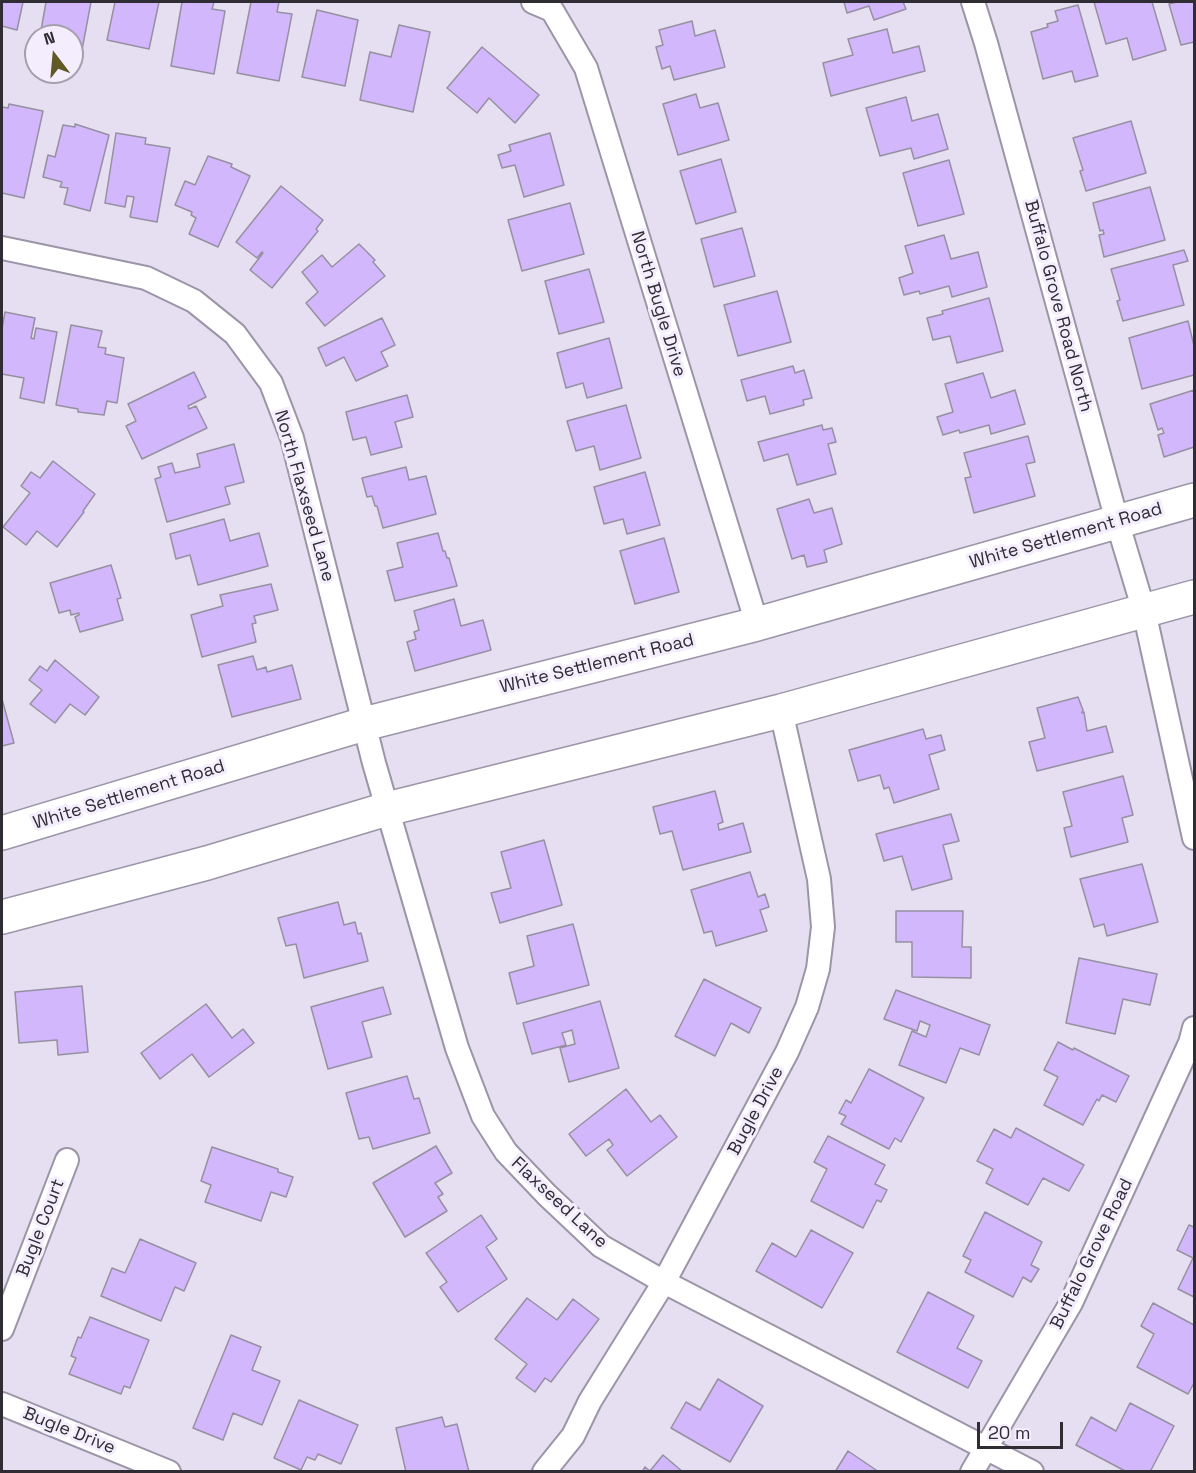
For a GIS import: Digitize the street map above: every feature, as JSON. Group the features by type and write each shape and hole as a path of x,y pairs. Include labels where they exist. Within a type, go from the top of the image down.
{"main road":[{"name":"White Settlement Road","path":"2,833 364,724 757,624 1194,500"},
{"path":"2,917 207,863 387,809 781,711 1194,597"}],"street":[{"name":"North Bugle Drive","path":"533,2 552,10 586,68 757,624"},
{"name":"Buffalo Grove Road North","path":"973,2 1144,611"},
{"name":"North Flaxseed Lane","path":"2,248 146,278 194,301 235,334 271,383 292,438 387,809"},
{"path":"1144,611 1194,838"},
{"name":"Bugle Drive","path":"544,1472 573,1436 590,1401 664,1282 787,1052 807,1007 818,969 823,927 819,879 781,711"},
{"name":"Flaxseed Lane","path":"387,809 457,1048 483,1116 506,1152 547,1195 601,1246 664,1282 1032,1472"},
{"name":"Buffalo Grove Road","path":"972,1472 1071,1303 1181,1065 1194,1028"},
{"name":"Bugle Court","path":"2,1329 67,1160"},
{"name":"Bugle Drive","path":"2,1404 169,1472"}],"building":[{"path":"2,2 23,2 17,30 2,26"},
{"path":"46,2 91,2 84,39 84,24 42,24"},
{"path":"115,2 159,2 149,49 107,40"},
{"path":"182,2 214,2 212,9 225,11 214,74 171,66"},
{"path":"251,2 279,2 277,12 292,14 279,81 237,73"},
{"path":"844,2 903,2 906,9 874,20 869,6 847,13"},
{"path":"1094,2 1152,2 1166,50 1133,60 1127,38 1106,44"},
{"path":"1194,2 1194,42 1181,45 1169,4"},
{"path":"1078,5 1098,76 1075,82 1072,71 1043,79 1031,32 1058,21 1055,11"},
{"path":"317,10 358,20 345,86 302,77"},
{"path":"692,21 695,36 715,30 725,67 674,80 670,66 662,69 656,47 663,45 659,30"},
{"path":"399,25 430,32 413,112 360,100 370,52 391,57"},
{"path":"887,29 893,53 919,46 925,71 831,96 823,63 853,55 848,39"},
{"path":"482,47 539,95 515,123 489,98 477,113 447,88"},
{"path":"696,94 700,108 718,103 729,140 678,155 663,104"},
{"path":"906,97 912,121 938,114 948,149 914,159 911,148 880,156 866,108"},
{"path":"9,104 43,111 24,198 2,193 2,107 8,108"},
{"path":"1131,121 1146,173 1086,191 1080,171 1083,170 1073,138"},
{"path":"75,124 109,135 90,211 64,204 68,188 60,187 62,182 43,177 48,155 55,157 63,125 75,127"},
{"path":"116,133 146,138 145,144 170,148 157,222 130,217 134,197 127,196 125,207 105,203"},
{"path":"550,133 564,185 524,197 515,165 502,168 498,155 511,151 509,145"},
{"path":"208,156 232,164 231,167 250,176 218,247 189,234 196,218 191,215 192,212 175,205 185,181 195,185"},
{"path":"721,159 736,212 696,224 680,171"},
{"path":"949,160 964,214 918,226 903,173"},
{"path":"281,186 323,220 316,229 318,231 272,288 250,270 263,253 257,258 236,242"},
{"path":"1150,187 1165,240 1104,257 1099,235 1104,234 1103,230 1100,231 1093,203"},
{"path":"570,203 584,254 522,271 508,220"},
{"path":"742,228 755,276 714,287 701,239"},
{"path":"944,235 951,259 978,252 987,287 952,297 949,286 920,294 919,291 904,295 899,278 913,273 905,246"},
{"path":"359,244 375,260 373,262 385,276 325,326 306,303 318,292 302,272 322,255 332,267"},
{"path":"1184,250 1188,261 1173,265 1184,305 1123,321 1111,269"},
{"path":"589,269 604,322 559,334 545,281"},
{"path":"777,291 791,342 738,356 724,305"},
{"path":"989,298 1003,351 957,363 950,336 933,340 927,318 943,314 942,311"},
{"path":"5,312 35,318 31,338 34,339 36,328 57,332 44,403 20,398 24,378 2,374 2,329"},
{"path":"382,318 395,345 381,352 388,366 356,381 344,357 326,366 318,348"},
{"path":"1188,321 1194,346 1194,375 1142,389 1129,338"},
{"path":"71,325 102,331 98,347 106,348 105,354 124,358 117,403 107,401 104,415 78,412 78,409 56,405"},
{"path":"609,338 622,388 587,398 583,383 566,388 557,353"},
{"path":"793,366 795,373 804,370 812,398 803,400 804,405 770,414 765,396 747,401 741,380"},
{"path":"194,372 206,397 188,406 189,409 196,406 207,428 142,459 126,426 136,421 128,404"},
{"path":"983,373 991,398 1015,390 1025,424 991,434 989,425 943,435 937,417 953,412 945,384"},
{"path":"1194,390 1194,447 1164,457 1158,435 1164,433 1162,428 1158,430 1150,404"},
{"path":"407,395 413,417 395,422 402,447 371,455 366,437 353,440 346,412"},
{"path":"626,405 641,458 600,470 594,446 576,451 567,421"},
{"path":"822,425 823,430 832,428 836,442 828,444 836,474 797,485 788,454 764,461 758,442"},
{"path":"1028,436 1035,462 1026,464 1035,496 974,513 965,478 971,477 964,453"},
{"path":"234,444 244,482 225,487 230,504 167,522 155,479 161,477 158,467 172,463 175,473 200,467 197,454"},
{"path":"53,461 95,494 57,547 37,531 26,545 3,527 30,493 21,486 31,472 40,478"},
{"path":"406,467 409,480 426,476 436,514 383,528 377,506 372,496 367,497 362,478"},
{"path":"645,472 660,525 627,534 623,519 604,524 594,487"},
{"path":"809,499 814,513 832,508 842,544 824,550 827,562 807,567 804,555 792,559 777,509"},
{"path":"224,519 230,541 259,533 268,566 198,585 190,555 176,559 170,534"},
{"path":"438,533 443,551 449,558 457,586 395,601 387,571 403,567 397,543"},
{"path":"664,538 679,592 635,604 620,551"},
{"path":"111,565 121,598 117,599 123,620 80,632 75,617 79,613 71,615 70,610 59,613 50,583"},
{"path":"271,584 278,610 254,616 256,623 252,624 256,642 202,657 191,615 223,606 220,595"},
{"path":"454,599 461,626 483,620 491,650 415,671 407,642 416,639 414,632 419,630 414,611"},
{"path":"253,656 257,670 266,667 267,672 292,665 301,699 232,717 218,665"},
{"path":"55,660 99,697 85,715 70,704 55,723 30,704 42,690 29,680 40,666 47,671"},
{"path":"1078,697 1082,713 1084,712 1087,731 1106,726 1113,752 1037,771 1029,742 1045,738 1037,708"},
{"path":"2,699 14,743 2,746"},
{"path":"923,729 926,739 941,735 945,750 929,755 939,789 894,803 889,787 884,789 880,775 858,781 849,750"},
{"path":"1123,776 1133,815 1122,818 1128,842 1071,857 1064,828 1072,826 1063,792"},
{"path":"715,791 723,822 718,824 719,830 743,823 751,852 683,870 672,831 660,834 653,807"},
{"path":"951,814 959,841 943,845 952,879 912,890 902,856 884,861 876,834"},
{"path":"544,840 562,905 500,923 491,893 511,888 501,852"},
{"path":"1142,864 1158,922 1107,936 1104,924 1094,927 1080,879"},
{"path":"750,872 758,897 765,894 769,907 760,910 767,931 716,946 712,931 704,933 691,890"},
{"path":"338,902 344,925 355,922 358,934 361,933 368,961 304,978 296,944 286,946 278,918"},
{"path":"896,911 963,911 962,947 971,947 971,978 912,977 912,942 896,942"},
{"path":"573,924 589,985 517,1004 509,973 534,966 527,936"},
{"path":"1079,958 1157,974 1150,1005 1123,999 1115,1034 1066,1023"},
{"path":"704,979 761,1008 749,1033 731,1023 715,1056 675,1036"},
{"path":"82,986 88,1052 58,1055 57,1040 19,1043 15,992"},
{"path":"383,987 391,1014 362,1022 372,1057 328,1069 311,1007"},
{"path":"896,990 990,1025 979,1055 960,1048 946,1083 899,1065 912,1031 926,1037 930,1025 920,1021 917,1031 884,1019"},
{"path":"600,1001 619,1068 569,1082 560,1048 575,1044 572,1030 562,1033 566,1045 532,1054 523,1023"},
{"path":"206,1004 232,1038 243,1029 254,1043 209,1077 192,1054 160,1079 141,1053"},
{"path":"1058,1042 1129,1076 1116,1102 1102,1095 1099,1101 1097,1099 1083,1125 1044,1105 1058,1077 1044,1070"},
{"path":"869,1069 924,1098 901,1142 895,1138 889,1149 841,1124 846,1116 839,1113 846,1100 851,1103"},
{"path":"407,1076 414,1099 419,1098 430,1133 373,1149 369,1137 359,1139 346,1093"},
{"path":"626,1089 651,1122 660,1115 677,1137 627,1176 607,1150 613,1145 609,1139 586,1156 569,1134"},
{"path":"1016,1128 1084,1165 1069,1191 1043,1178 1028,1205 986,1183 993,1169 977,1161 994,1129 1011,1138"},
{"path":"828,1136 885,1165 875,1184 887,1190 881,1202 877,1200 863,1228 811,1201 827,1169 814,1162"},
{"path":"436,1146 452,1173 435,1183 443,1194 438,1197 447,1211 405,1237 373,1183"},
{"path":"212,1147 278,1169 278,1172 293,1177 286,1197 271,1192 261,1221 205,1202 211,1185 201,1181"},
{"path":"985,1212 1042,1242 1031,1265 1039,1269 1031,1282 1023,1277 1013,1297 965,1272 971,1260 963,1256"},
{"path":"481,1215 497,1239 486,1247 507,1279 458,1312 440,1287 447,1282 426,1253"},
{"path":"1189,1225 1194,1227 1194,1297 1178,1289 1193,1258 1177,1250"},
{"path":"811,1230 853,1253 822,1308 756,1271 772,1243 796,1257"},
{"path":"140,1239 196,1263 184,1291 175,1287 161,1321 101,1296 112,1268 125,1273"},
{"path":"928,1292 974,1316 957,1348 982,1361 968,1388 897,1352"},
{"path":"527,1298 557,1320 573,1299 599,1319 551,1382 545,1378 535,1392 516,1378 527,1364 495,1339"},
{"path":"1153,1303 1194,1325 1194,1383 1188,1394 1137,1367 1154,1334 1141,1326"},
{"path":"90,1317 149,1340 130,1388 124,1386 121,1394 69,1374 76,1358 71,1356 78,1337 81,1338"},
{"path":"231,1335 261,1347 252,1370 280,1381 262,1425 233,1413 223,1440 193,1428"},
{"path":"718,1379 763,1406 730,1462 671,1428 686,1402 700,1410"},
{"path":"299,1400 358,1425 341,1464 318,1454 315,1460 307,1457 301,1470 274,1458"},
{"path":"1130,1403 1174,1426 1150,1472 1127,1472 1076,1445 1091,1417 1116,1431"},
{"path":"442,1417 445,1427 457,1424 469,1472 406,1472 396,1428"},
{"path":"848,1451 879,1472 835,1472"},
{"path":"663,1455 683,1472 642,1472 645,1467 650,1471"}]}
